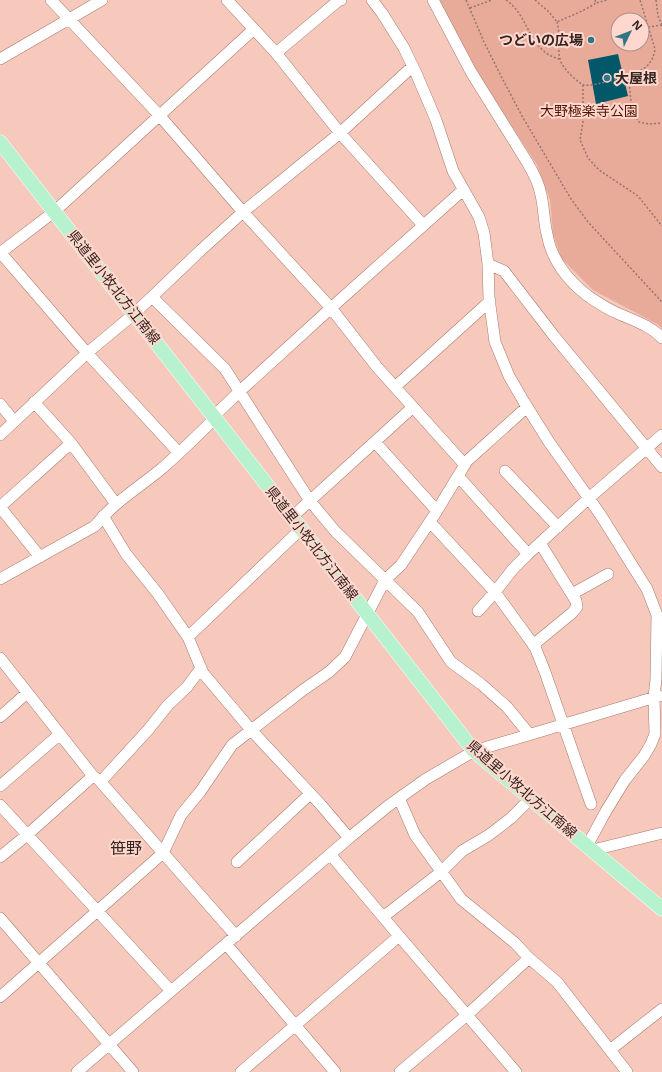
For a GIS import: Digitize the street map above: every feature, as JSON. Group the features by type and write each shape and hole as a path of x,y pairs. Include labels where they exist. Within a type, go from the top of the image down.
{"main road":[{"name":"県道里小牧北方江南線","path":"0,142 474,751 662,909"}],"street":[{"path":"51,0 160,116 243,212 331,308 377,367 465,464"},
{"path":"1,55 102,0"},
{"path":"227,0 276,53 340,133 423,226"},
{"path":"276,53 341,0"},
{"path":"372,0 404,48 413,66 436,120 453,171 479,216 484,233 488,264 490,301 496,342 509,376 553,448 589,498 647,589 657,615 658,696 655,734 644,756 606,811 590,848"},
{"path":"433,0 471,72 528,162 541,194 547,235 557,264 588,296 615,312 647,327 662,338"},
{"path":"179,454 86,353 0,252 55,211 254,29"},
{"path":"0,435 86,353 134,314 243,212 340,133 413,66"},
{"path":"0,580 94,526 116,504 179,454 240,391 463,190"},
{"path":"488,264 504,271 554,336 662,467"},
{"path":"152,297 225,369 310,501 335,531 418,612 451,662 481,684 507,707 529,734"},
{"path":"395,387 490,301"},
{"path":"34,402 71,443 116,504"},
{"path":"0,404 14,421"},
{"path":"292,517 413,407"},
{"path":"0,997 163,853 181,815 200,792 232,745 303,690 329,672 345,657 385,580 401,565 437,511 467,461 527,407"},
{"path":"478,611 513,569 528,554 589,498 662,435"},
{"path":"375,442 437,511"},
{"path":"40,557 0,507 71,443"},
{"path":"505,471 558,527"},
{"path":"458,476 528,554"},
{"path":"103,516 126,554 158,594 188,637 203,673 252,731 349,838"},
{"path":"430,522 495,592 533,645 545,672 591,804"},
{"path":"188,637 301,529"},
{"path":"533,645 572,613 577,607 576,601 572,594 540,543"},
{"path":"572,594 608,574"},
{"path":"0,658 96,778 236,936"},
{"path":"0,857 96,778 104,778 168,705 187,687 201,668"},
{"path":"0,717 27,693"},
{"path":"78,1072 349,838 388,806 426,779 474,751 658,696"},
{"path":"0,786 60,734"},
{"path":"237,862 310,794"},
{"path":"399,798 414,835 461,899 509,938 529,958 557,982 627,1072"},
{"path":"383,917 441,872 462,851 490,835 511,818 531,798"},
{"path":"0,804 171,991"},
{"path":"590,848 662,833"},
{"path":"330,854 516,1072"},
{"path":"2,923 39,963 133,1072"},
{"path":"241,1072 399,936"},
{"path":"226,944 335,1072"},
{"path":"400,1072 467,1015 529,958"},
{"path":"610,1050 662,1009"}],"path":[{"path":"466,0 484,42 515,102 571,199 588,222 662,302"},
{"path":"470,8 492,0"},
{"path":"506,0 519,12 530,34 542,51 559,59"},
{"path":"535,0 549,12 557,22 560,29 559,59 561,64 583,85 593,85 643,69 654,55 655,48 650,33"},
{"path":"557,22 589,8 596,3 607,0"},
{"path":"640,0 644,12"},
{"path":"650,27 662,25 658,16 656,0"},
{"path":"628,75 631,105 634,116 639,122 649,124 662,123"},
{"path":"583,85 583,122 580,140 588,158 599,170 638,196 662,226"}],"green space":[{"name":"大野極楽寺公園","path":"439,0 662,0 662,329 659,325 593,290 561,258 553,233 550,200 537,165 479,75"}],"building":[{"name":"大屋根","path":"618,54 628,96 596,104 588,60"}],"place":[{"name":"つどいの広場","path":"591,40"},
{"name":"大屋根","path":"607,78"}],"district":[{"name":"笹野","path":"126,848"}]}
